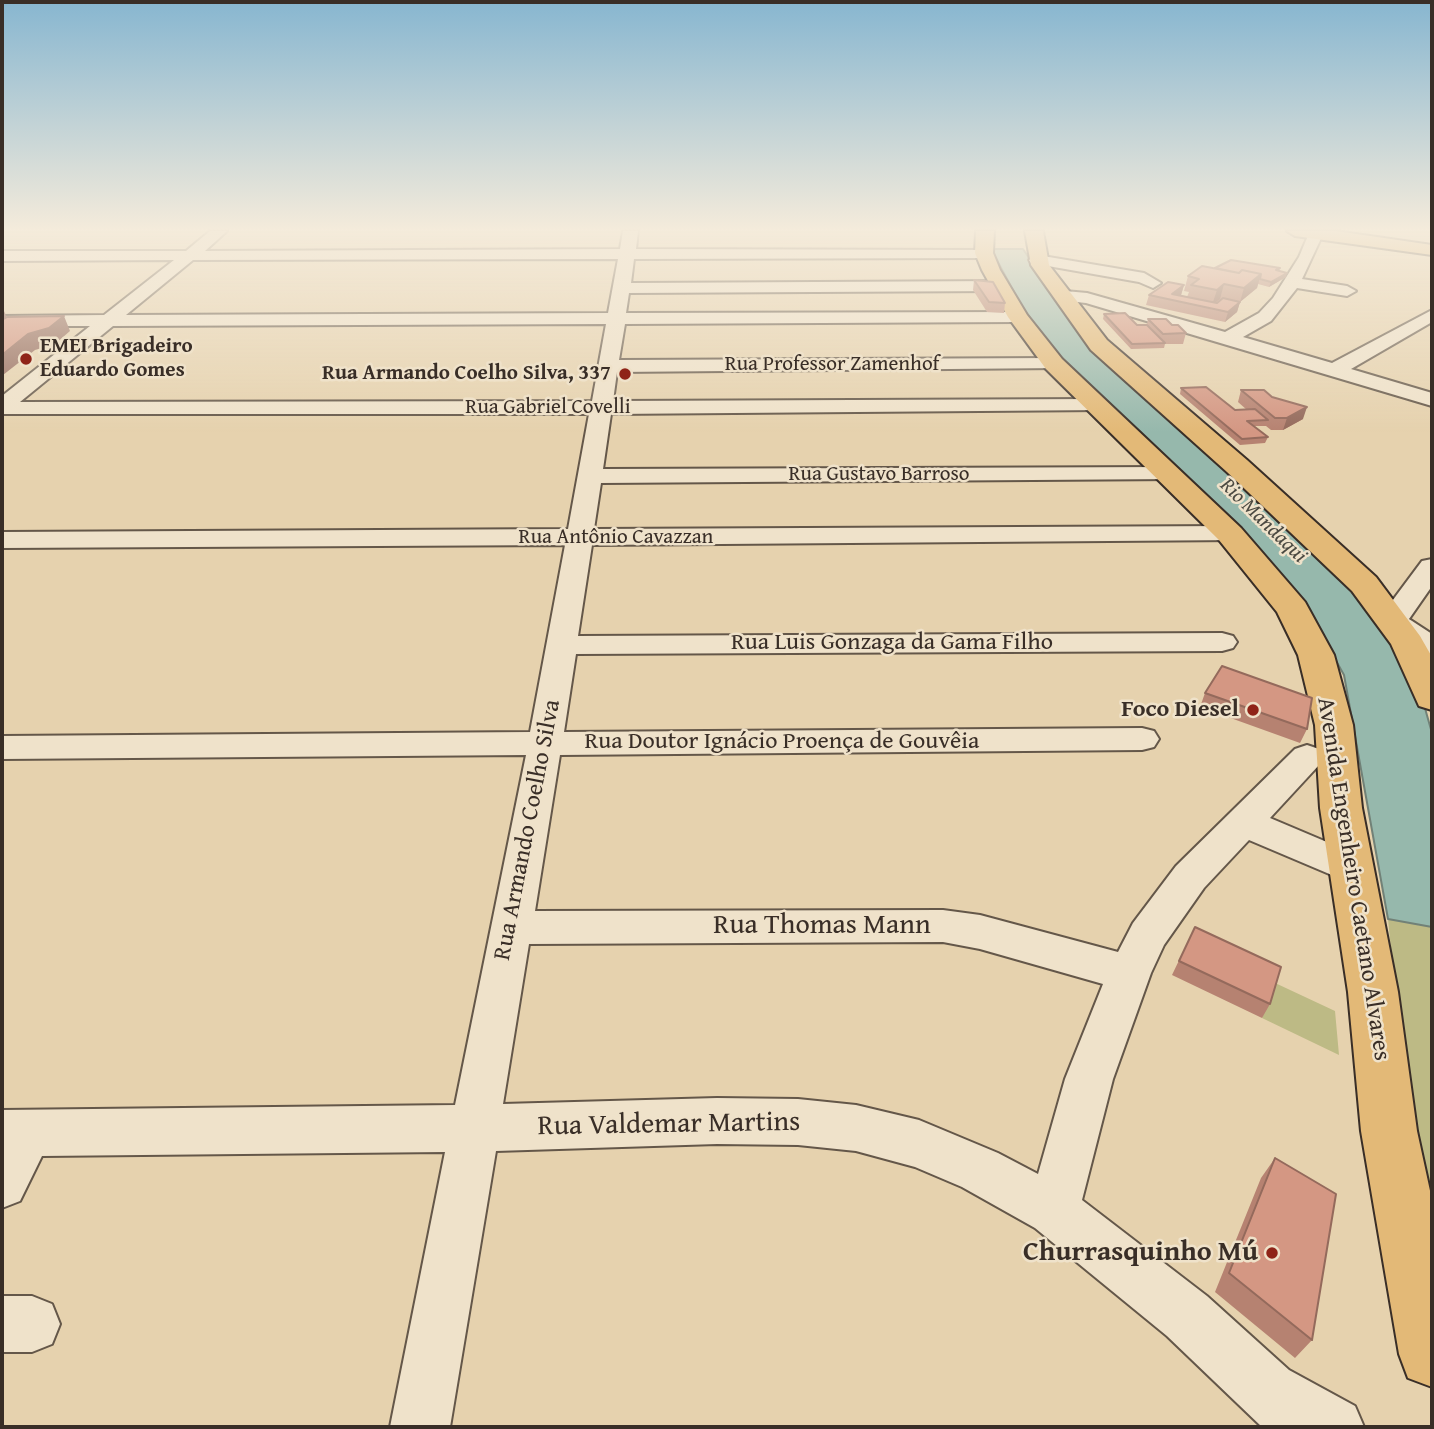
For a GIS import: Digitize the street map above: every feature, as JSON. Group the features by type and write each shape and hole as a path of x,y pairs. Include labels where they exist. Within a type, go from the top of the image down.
{"main road":[{"name":"Avenida Engenheiro Caetano Alvares","path":"1028,298 1054,365 1230,534 1293,609 1316,655 1334,725 1341,808 1373,992 1389,1131 1432,1354"},
{"path":"1066,298 1105,353 1297,520 1364,584 1393,621 1423,671 1432,698"}],"street":[{"path":"2,407 137,298"},
{"name":"Rua Armando Coelho Silva","path":"419,1427 545,744 578,538 610,366 619,298"},
{"path":"618,303 657,298"},
{"path":"2,321 109,320 618,303 657,298"},
{"path":"1075,298 1100,302 1227,338 1432,400"},
{"path":"1100,302 1112,298"},
{"path":"1227,338 1265,317 1279,298"},
{"path":"1335,370 1432,315"},
{"name":"Rua Professor Zamenhof","path":"610,366 1054,365"},
{"name":"Rua Gabriel Covelli","path":"2,407 237,410 1095,405"},
{"name":"Rua Gustavo Barroso","path":"591,476 1168,474"},
{"name":"Rua Antônio Cavazzan","path":"2,540 1230,534"},
{"path":"1432,567 1393,621 1432,647"},
{"name":"Rua Luis Gonzaga da Gama Filho","path":"562,645 1222,642"},
{"name":"Rua Doutor Ignácio Proença de Gouvêia","path":"2,748 1142,739"},
{"path":"1054,1210 1089,1079 1129,973 1147,935 1183,886 1307,757"},
{"path":"1245,823 1353,869"},
{"name":"Rua Thomas Mann","path":"509,928 943,926 980,932 1129,973"},
{"name":"Rua Valdemar Martins","path":"15,1133 475,1128 717,1121 798,1122 856,1128 919,1144 981,1170 1054,1210 1187,1316 1257,1379 1303,1427"},
{"path":"2,1183 15,1133"},
{"name":"Rua Valdemar Martins","path":"1257,1379 1334,1427"}],"shaded area":[{"path":"1388,919 1432,927 1432,1237 1404,1081"},
{"path":"1273,982 1335,1011 1339,1055 1262,1018"}],"water":[{"name":"Rio Mandaqui","path":"1017,298 1057,298 1324,552 1413,666 1432,733 1432,927 1388,919 1344,675 1301,598 1259,549 1068,367"}],"building":[{"path":"986,298 1002,298 1005,303 989,302"},
{"path":"1161,298 1190,298 1217,303 1223,298 1240,302 1228,312"},
{"path":"1125,313 1137,325 1147,325 1165,343 1132,344 1104,314"},
{"path":"64,316 49,328 28,334 2,355 2,320 7,317"},
{"path":"1148,319 1166,319 1186,333 1163,334"},
{"path":"1206,387 1235,410 1255,409 1268,420 1247,421 1268,437 1242,439 1181,388"},
{"path":"1241,390 1264,390 1272,397 1307,407 1287,418 1275,418"},
{"path":"1222,666 1312,698 1307,729 1205,693"},
{"path":"1195,927 1281,967 1270,1004 1179,961"},
{"name":"Churrasquinho Mú","path":"1275,1158 1336,1194 1312,1340 1229,1273"}],"place":[{"name":"EMEI Brigadeiro Eduardo Gomes","path":"26,359"},
{"name":"Rua Armando Coelho Silva, 337","path":"625,374"},
{"name":"Foco Diesel","path":"1253,710"},
{"name":"Churrasquinho Mú","path":"1272,1253"}]}
